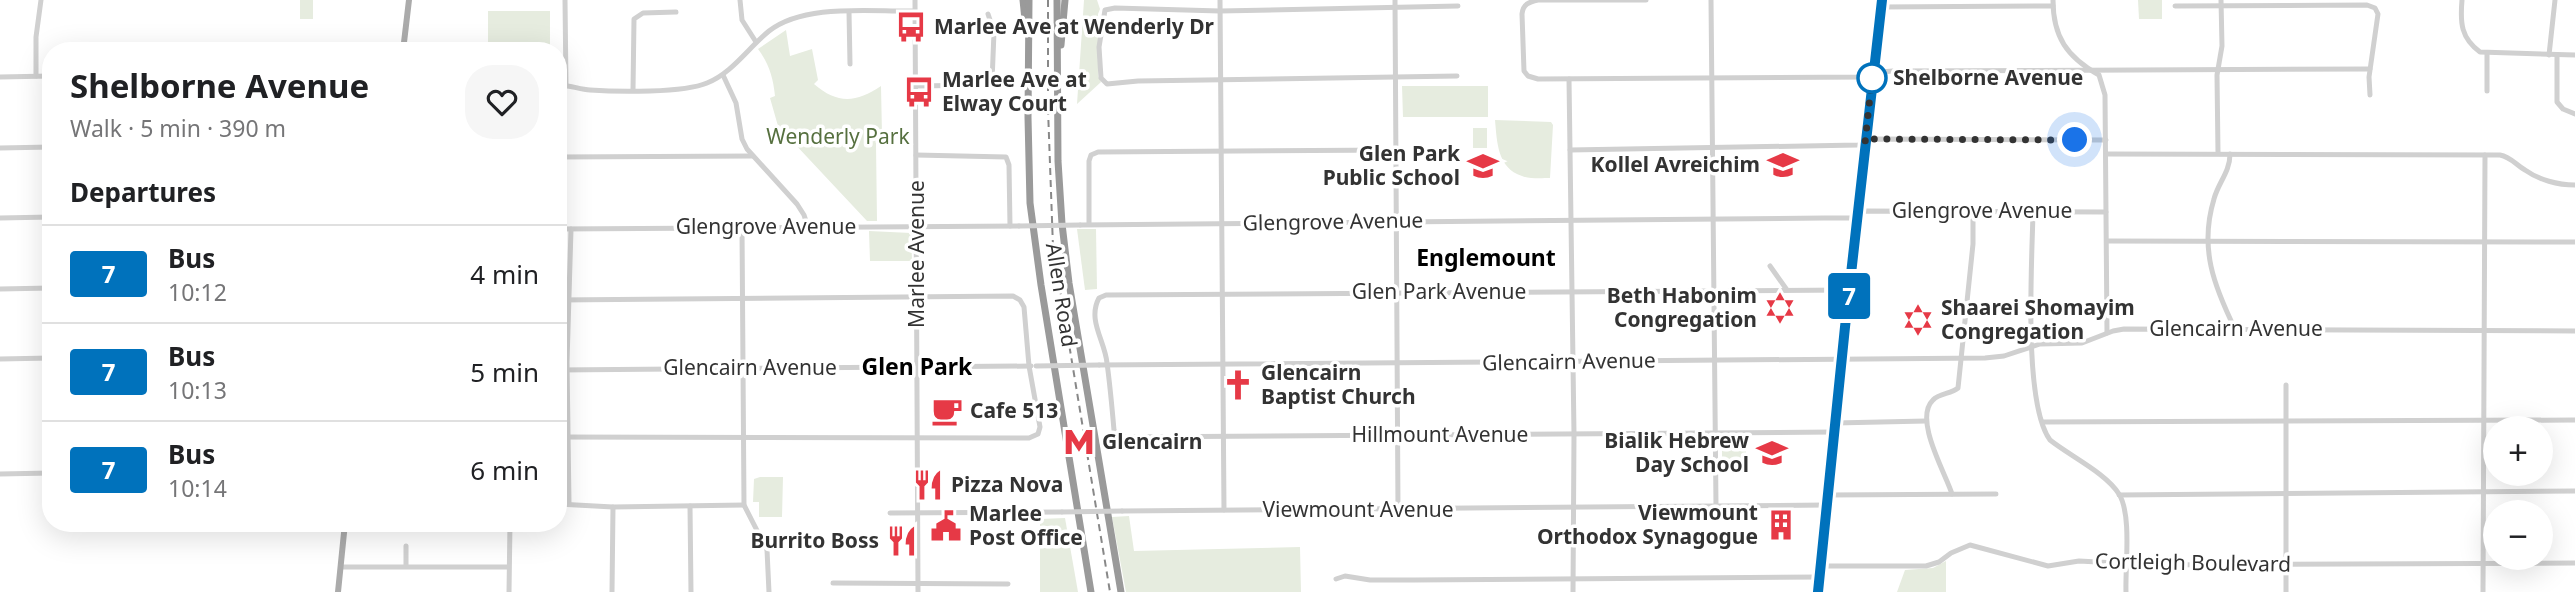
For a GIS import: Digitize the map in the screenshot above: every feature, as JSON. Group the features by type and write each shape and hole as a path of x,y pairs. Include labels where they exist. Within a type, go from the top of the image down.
{"highway":[{"path":"1023,0 1028,51"},
{"name":"Allen Road","path":"1029,0 1028,160 1035,245 1091,592"},
{"name":"Allen Road","path":"1057,0 1057,101 1062,223 1069,283 1121,592"},
{"path":"1057,101 1065,0"}],"main road":[{"path":"404,42 409,0"},
{"path":"1818,592 1882,3"},
{"path":"338,592 344,532"}],"street":[{"path":"36,76 36,37 41,0"},
{"path":"565,0 565,42"},
{"path":"740,0 742,20 756,42"},
{"name":"Marlee Avenue","path":"915,0 918,592"},
{"path":"1220,0 1224,510"},
{"path":"1395,0 1398,510"},
{"path":"1646,0 1538,0 1526,4 1523,8 1524,71 1531,77 1569,79 1866,77 1893,71 2370,69"},
{"path":"1711,0 1716,506"},
{"path":"2462,0 2461,29 2480,52 2575,55"},
{"path":"2549,55 2555,0"},
{"path":"1882,3 2053,3 2059,39 2083,66 2099,75 2104,90 2107,154 2107,332"},
{"path":"2175,6 2221,3 2367,5 2375,8 2378,14 2370,69 2370,96"},
{"path":"2218,153 2221,3"},
{"path":"1457,76 1107,84 1101,78 1099,47 1105,10 1115,8 1220,11 1458,6"},
{"path":"567,85 588,90 690,88 723,75 756,42 780,23 802,15 915,11"},
{"path":"634,90 634,19 643,13 676,12"},
{"path":"849,12 850,64"},
{"path":"916,86 985,85 992,82 994,32 988,13"},
{"path":"2487,54 2487,91"},
{"path":"2557,55 2557,102 2563,110 2575,114"},
{"path":"723,75 736,103 742,139 753,156 797,204 808,227"},
{"path":"0,77 42,76"},
{"path":"1569,79 1574,434 1573,592"},
{"path":"1570,150 1858,145 1873,139 2106,141"},
{"path":"0,148 42,146"},
{"path":"1089,224 1089,161 1094,153 1395,150"},
{"path":"2107,154 2507,156 2533,175 2550,182 2575,185"},
{"path":"2230,154 2227,172 2214,199 2207,240 2215,285 2235,329"},
{"path":"916,155 1006,157 1009,165 1010,226"},
{"path":"2484,416 2485,155"},
{"path":"567,157 753,156"},
{"name":"Glengrove Avenue","path":"567,229 1851,218 1865,211 2106,212"},
{"path":"1952,494 1938,464 1926,421 1933,399 1958,388 1973,244 1973,212"},
{"path":"2033,212 2033,377 2043,422 2050,440 2105,479 2119,495 2125,519 2126,592"},
{"path":"0,218 42,217"},
{"path":"742,228 744,505 767,550 769,592"},
{"path":"571,229 568,300 569,504 744,505"},
{"path":"2106,241 2575,242"},
{"path":"1770,266 1787,290"},
{"path":"0,289 42,288"},
{"name":"Glen Park Avenue","path":"1108,365 1095,320 1096,303 1106,295 1849,290"},
{"path":"568,300 1013,296 1020,300 1024,307 1029,366 1040,427 1038,434 1029,438 568,437"},
{"name":"Glencairn Avenue","path":"568,369 1999,357 2032,346 2080,343 2107,332 2124,329 2575,331"},
{"path":"0,359 42,358"},
{"name":"Hillmount Avenue","path":"1108,365 1114,430 1117,435 1224,437 1834,432"},
{"path":"2286,385 2286,592"},
{"path":"2043,422 2483,420"},
{"path":"2553,420 2575,420"},
{"path":"1835,423 1926,421"},
{"path":"0,474 42,473"},
{"path":"2484,486 2484,500"},
{"path":"2119,495 2575,491"},
{"path":"1828,495 1996,494"},
{"name":"Viewmount Avenue","path":"890,513 1826,505"},
{"path":"612,506 612,592"},
{"path":"690,506 691,592"},
{"path":"509,592 510,532"},
{"name":"Cortleigh Boulevard","path":"1821,566 1926,566 1970,545 1999,551 2040,565 2079,561 2126,565 2483,564"},
{"path":"406,546 406,566"},
{"name":"Cortleigh Boulevard","path":"2553,563 2575,563"},
{"path":"341,567 508,567"},
{"path":"2483,570 2483,592"},
{"path":"1336,579 1345,576 1370,580 1820,577"},
{"path":"833,583 1008,584"}],"green space":[{"path":"300,0 313,0 313,19 300,19"},
{"path":"1084,0 1097,0 1100,9 1098,76 1101,82 1077,104"},
{"path":"2138,0 2162,0 2162,19 2139,19"},
{"path":"488,11 550,11 550,42 488,42"},
{"name":"Wenderly Park","path":"786,30 790,56 812,49 818,80 814,84 822,91 847,99 863,96 881,86 882,135 876,144 877,221 867,221 778,126 770,98 775,96 772,77 758,49"},
{"path":"1402,86 1488,86 1488,117 1403,117"},
{"path":"1495,120 1551,122 1550,178 1525,177 1508,167 1500,153"},
{"path":"1473,128 1487,128 1487,148 1473,148"},
{"path":"1077,229 1096,229 1097,289 1085,290"},
{"path":"869,231 911,233 912,261 870,261"},
{"path":"1746,439 1746,454 1741,454 1741,466 1722,466 1722,440"},
{"path":"783,477 782,517 759,517 759,502 753,502 754,479"},
{"path":"1129,516 1134,551 1300,547 1301,592 1126,592 1112,517"},
{"path":"1065,518 1078,592 1040,592 1040,519"},
{"path":"1946,561 1946,592 1897,592 1905,570 1933,568"}],"railway":[{"path":"1048,0 1048,109 1053,247 1110,592"}],"bus line":[{"name":"7","path":"1818,592 1882,0"}],"place":[{"name":"Marlee Ave at Wenderly Dr","path":"911,27"},
{"name":"Shelborne Avenue","path":"1872,78"},
{"name":"Marlee Ave at Elway Court","path":"919,92"},
{"name":"Kollel Avreichim","path":"1783,165"},
{"name":"Glen Park Public School","path":"1483,166"},
{"name":"Beth Habonim Congregation","path":"1780,308"},
{"name":"Shaarei Shomayim Congregation","path":"1918,320"},
{"name":"Glencairn Baptist Church","path":"1238,385"},
{"name":"Cafe 513","path":"947,411"},
{"name":"Glencairn","path":"1079,442"},
{"name":"Bialik Hebrew Day School","path":"1772,453"},
{"name":"Pizza Nova","path":"928,485"},
{"name":"Viewmount Orthodox Synagogue","path":"1781,525"},
{"name":"Marlee Post Office","path":"946,526"},
{"name":"Burrito Boss","path":"902,541"}],"district":[{"name":"Englemount","path":"1486,258"},
{"name":"Glen Park","path":"917,367"}],"route":[{"path":"1872,78 1865,143 1873,139 2075,140"}]}
